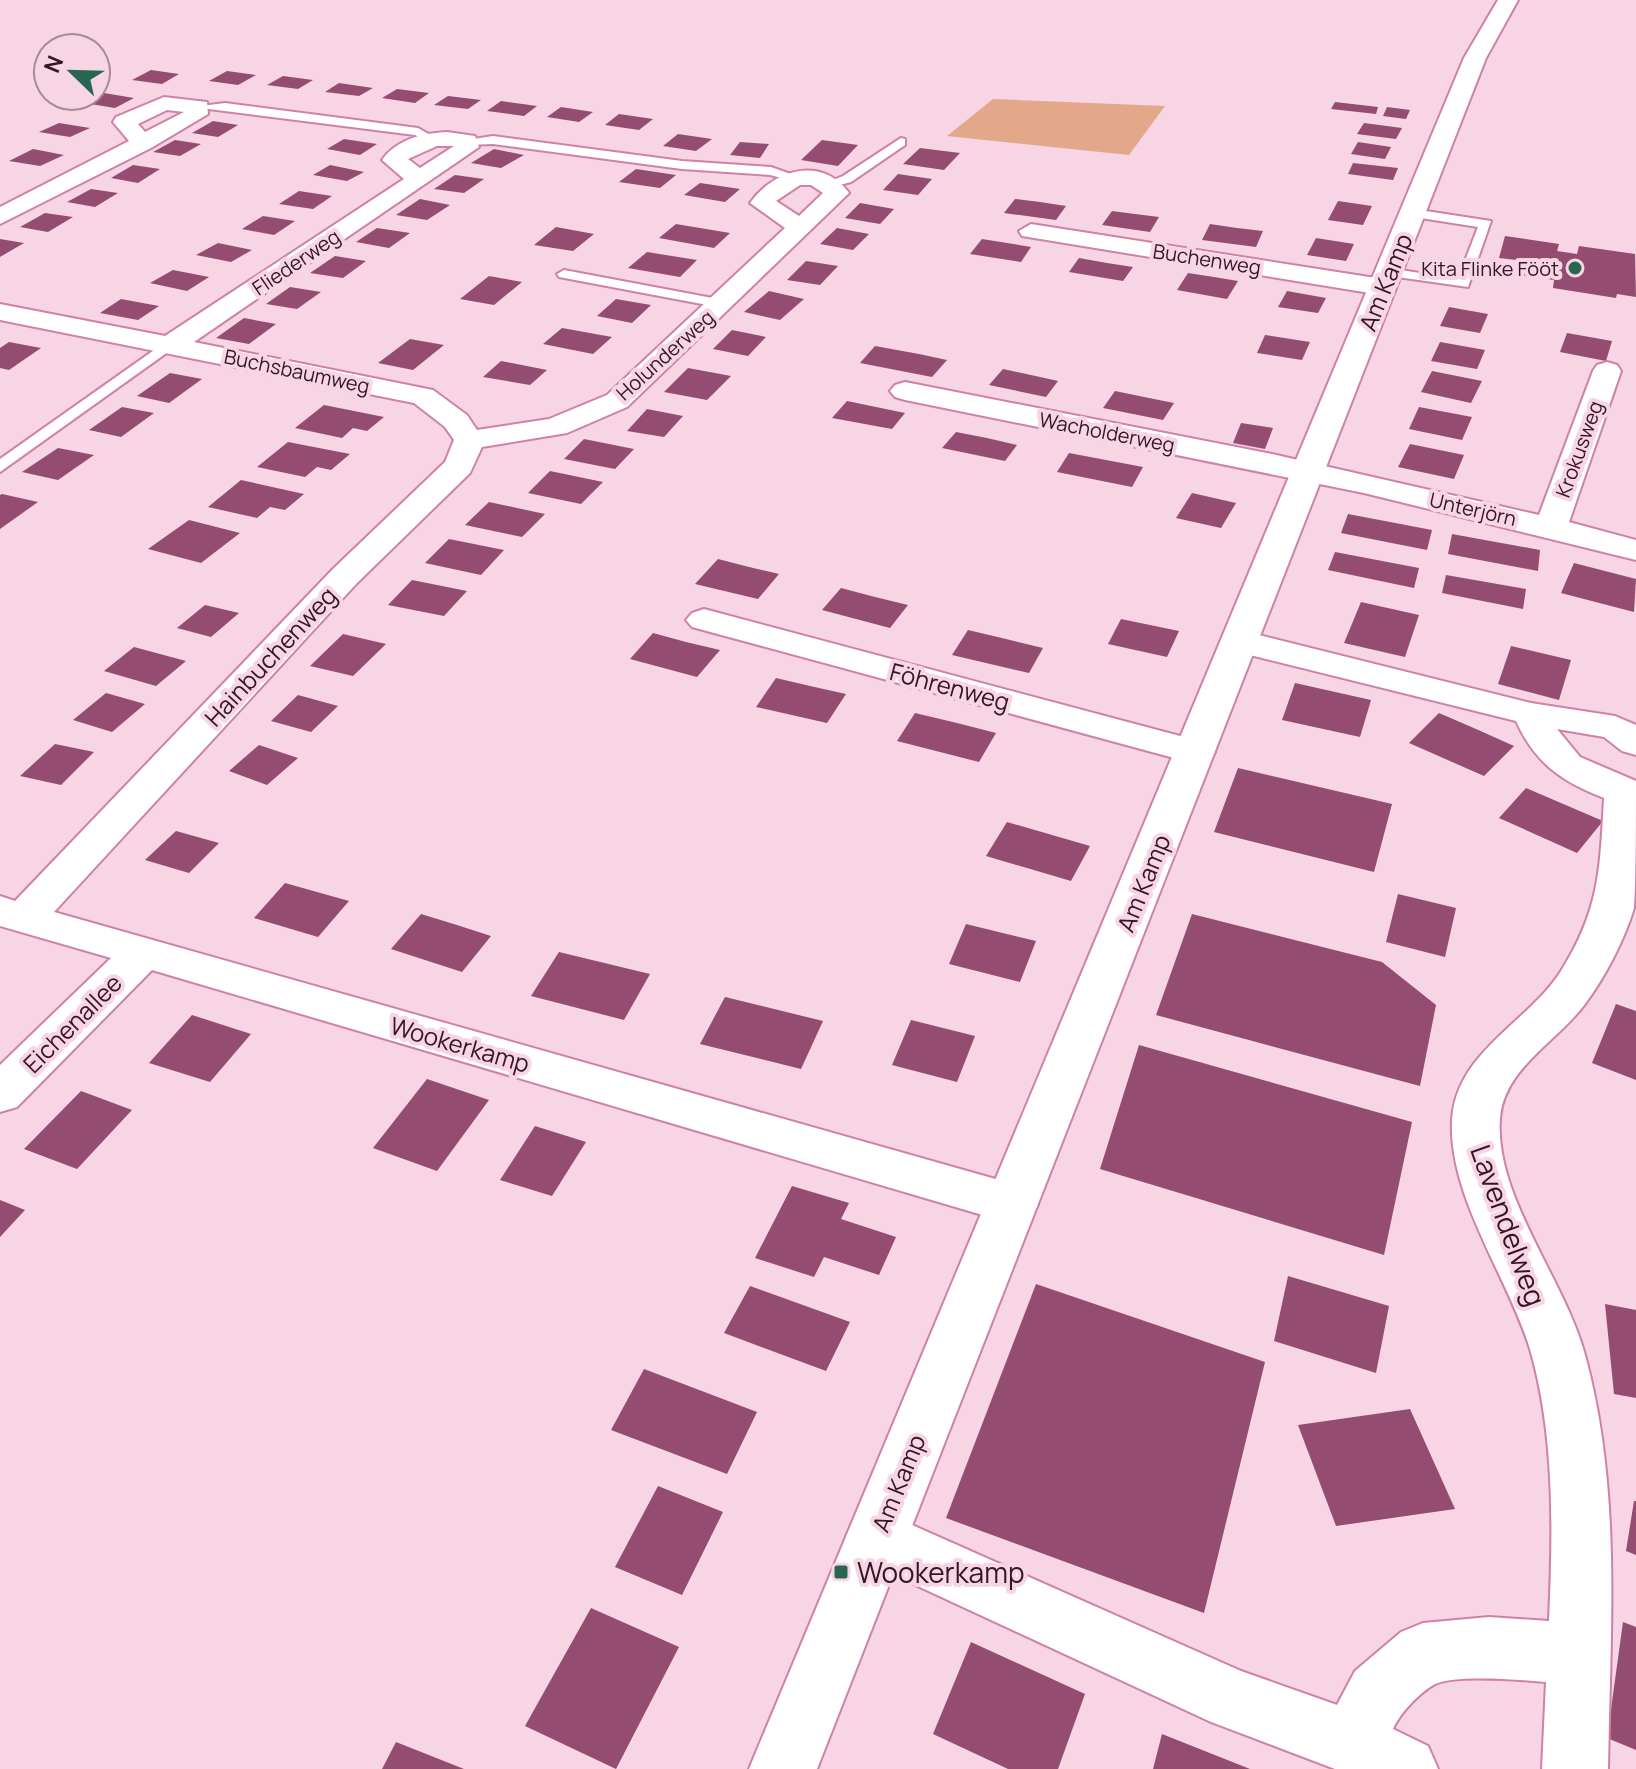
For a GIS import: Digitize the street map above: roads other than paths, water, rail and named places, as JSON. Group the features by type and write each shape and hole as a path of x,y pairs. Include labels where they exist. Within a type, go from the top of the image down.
{"street":[{"name":"Am Kamp","path":"783,1769 1475,58 1508,0"},
{"path":"0,217 197,114 199,107"},
{"path":"420,179 394,160 406,148 431,139 449,137 467,141"},
{"name":"Fliederweg","path":"172,344 468,147 467,141"},
{"path":"800,227 762,203 772,189 793,177 817,178 829,184"},
{"name":"Holunderweg","path":"469,440 556,427 617,401 837,193 829,184"},
{"name":"Buchenweg","path":"1031,231 1385,280"},
{"name":"Buchsbaumweg","path":"5,317 172,344 423,396 456,421 469,440"},
{"name":"Krokusweg","path":"1551,526 1607,371"},
{"name":"Wacholderweg","path":"905,391 1309,472"},
{"name":"Hainbuchenweg","path":"12,915 345,576 459,466 469,440"},
{"name":"Unterjörn","path":"1309,472 1551,526 1636,550"},
{"name":"Föhrenweg","path":"704,620 1196,752"},
{"path":"1239,641 1531,714 1629,750"},
{"path":"1531,714 1544,744 1572,773 1629,750"},
{"name":"Lavendelweg","path":"1575,1769 1579,1481 1558,1352 1487,1176 1476,1139 1476,1117 1481,1094 1496,1067 1570,992 1617,899 1629,750"},
{"name":"Wookerkamp","path":"12,915 1013,1204"},
{"name":"Eichenallee","path":"0,1094 144,952"},
{"path":"876,1537 1233,1700 1378,1756 1377,1693 1423,1654 1489,1648 1577,1653"}],"lane":[{"path":"199,107 225,106 418,132 431,139"},
{"path":"467,141 493,140 682,165 771,171 793,177"},
{"path":"829,184 847,179 901,142"},
{"path":"1385,280 1463,284 1486,224 1413,213"},
{"name":"Holunderweg","path":"564,274 723,304"},
{"path":"0,467 172,344"}],"place":[{"name":"Kita Flinke Fööt","path":"1575,268"},
{"name":"Wookerkamp","path":"841,1572"}]}
